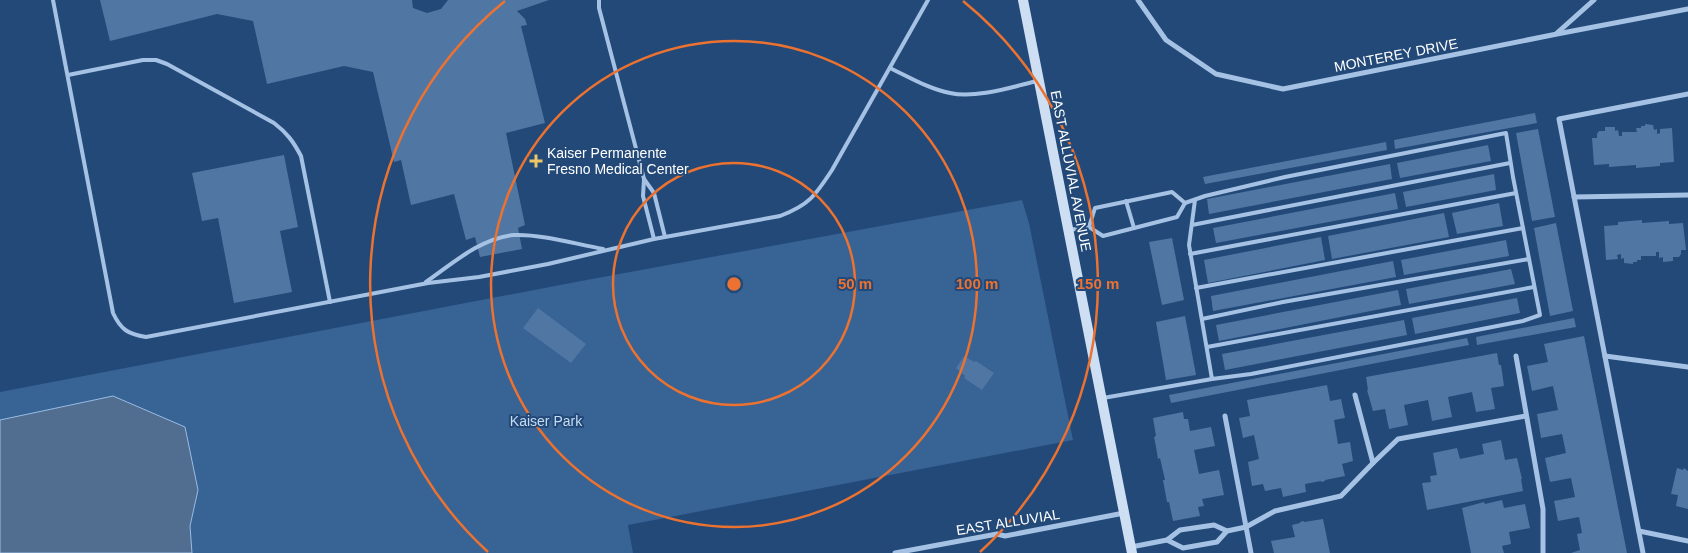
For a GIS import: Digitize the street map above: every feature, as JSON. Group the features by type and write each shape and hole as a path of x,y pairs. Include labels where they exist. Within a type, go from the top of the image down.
{"main road":[{"name":"EAST ALLUVIAL AVENUE","path":"1023,0 1131,550"}],"street":[{"name":"MONTEREY DRIVE","path":"1138,0 1166,40 1216,74 1283,89 1688,9"},
{"path":"1557,34 1594,0"},
{"path":"1643,553 1558,118 1688,94"},
{"path":"1574,197 1688,195"},
{"path":"1516,356 1543,509 1543,553"},
{"path":"1605,356 1688,367"},
{"path":"1355,395 1373,463"},
{"path":"1225,416 1252,553"},
{"path":"1168,540 1181,550 1217,542 1228,531 1246,527 1275,511 1342,496 1398,439 1526,416"},
{"name":"EAST ALLUVIAL","path":"895,553 997,534 1005,536 1124,514"},
{"path":"1131,550 1168,540 1180,530 1214,524 1228,531"},
{"path":"1639,531 1688,541"}],"lane":[{"path":"53,0 113,314 122,328 133,335 146,337 424,284 487,276 548,264 666,236 780,216 805,205 816,194 832,170 928,0"},
{"path":"599,0 599,8 644,179 643,196 654,239"},
{"path":"68,75 143,60 156,60 179,70 274,122 291,138 301,156 330,302"},
{"path":"890,68 940,91 952,94 972,94 1039,80"},
{"path":"1068,230 1089,227 1104,236 1177,217 1185,203 1242,186 1506,133 1510,163 1540,315 1251,374 1101,398"},
{"path":"1192,225 1510,163"},
{"path":"644,179 654,193 666,236"},
{"path":"1089,227 1094,208 1172,192 1185,203"},
{"path":"1190,254 1516,193"},
{"path":"1195,200 1189,245 1212,379"},
{"path":"1126,201 1134,228"},
{"path":"1196,288 1523,228"},
{"path":"424,284 467,253 485,243 515,235 539,237 605,249"},
{"path":"1202,319 1283,302 1529,259"},
{"path":"1207,347 1534,287"}],"green space":[{"name":"Kaiser Park","path":"1022,200 1029,223 1073,440 628,525 633,553 0,553 0,392 581,281"}],"shaded area":[{"path":"113,396 185,427 198,490 190,526 192,553 0,553 0,420"}],"building":[{"name":"Kaiser Permanente Fresno Medical Center","path":"100,0 412,0 413,8 427,13 441,9 448,0 549,0 517,11 525,19 527,25 521,26 545,123 506,133 525,225 518,228 522,249 480,257 475,237 466,240 454,194 411,205 401,160 394,162 373,72 344,66 267,84 253,21 217,14 110,41"},
{"path":"1535,113 1537,123 1395,149 1394,140"},
{"path":"1645,124 1653,125 1654,130 1657,129 1657,134 1660,133 1660,129 1672,128 1674,162 1660,163 1660,166 1636,168 1636,165 1609,167 1609,164 1594,165 1592,138 1597,138 1599,131 1605,131 1605,127 1615,127 1615,131 1618,130 1619,136 1622,136 1622,132 1637,132 1636,128 1641,128"},
{"path":"1538,129 1555,217 1532,221 1516,133"},
{"path":"1386,142 1387,150 1205,184 1203,177"},
{"path":"1488,145 1491,161 1400,178 1397,163"},
{"path":"284,155 298,227 280,231 292,292 234,303 218,218 202,221 192,173"},
{"path":"1390,164 1392,179 1209,214 1207,199"},
{"path":"1494,174 1496,190 1406,207 1403,192"},
{"path":"1395,193 1398,209 1216,243 1213,228"},
{"path":"1499,203 1503,226 1457,234 1452,213"},
{"path":"1444,213 1449,237 1332,259 1328,236"},
{"path":"1642,220 1642,223 1669,221 1669,224 1683,223 1686,250 1681,250 1679,257 1673,257 1673,261 1663,262 1663,257 1659,258 1659,252 1656,252 1656,256 1641,256 1641,260 1633,262 1633,264 1624,263 1624,258 1621,259 1621,254 1617,255 1618,259 1606,260 1604,226 1618,225 1618,222"},
{"path":"1556,223 1573,311 1550,316 1534,228"},
{"path":"1321,237 1325,260 1208,283 1204,260"},
{"path":"1172,238 1184,300 1162,305 1149,242"},
{"path":"1506,240 1509,256 1404,275 1401,260"},
{"path":"1393,261 1396,277 1213,311 1211,296"},
{"path":"1511,269 1515,284 1409,304 1406,289"},
{"path":"1398,290 1401,305 1219,341 1216,325"},
{"path":"1517,298 1520,313 1415,334 1412,318"},
{"path":"538,308 586,344 571,363 523,328"},
{"path":"1185,316 1196,375 1166,380 1156,322"},
{"path":"1574,318 1576,327 1477,345 1476,337"},
{"path":"1404,320 1407,335 1225,370 1222,354"},
{"path":"1584,336 1627,553 1571,553 1580,550 1577,534 1582,533 1579,517 1558,521 1554,501 1575,497 1571,478 1550,482 1545,458 1566,453 1562,434 1541,438 1537,414 1558,410 1553,386 1532,391 1527,366 1548,362 1544,344"},
{"path":"1467,338 1469,345 1171,403 1169,395"},
{"path":"1497,353 1504,386 1491,388 1495,409 1476,412 1472,392 1448,397 1452,417 1432,421 1428,400 1404,405 1408,425 1389,429 1385,409 1373,411 1367,390 1366,377"},
{"path":"964,356 974,362 976,361 994,373 982,390 964,378 965,376 956,368"},
{"path":"1327,385 1330,401 1341,399 1345,418 1334,420 1338,444 1350,442 1353,461 1342,464 1345,476 1305,484 1306,492 1283,497 1281,488 1265,491 1263,484 1252,486 1248,462 1259,459 1254,435 1243,438 1239,418 1250,416 1247,400"},
{"path":"1183,412 1184,419 1188,419 1190,431 1211,427 1215,446 1194,450 1199,474 1219,470 1224,495 1202,499 1204,506 1198,507 1200,516 1173,521 1169,502 1167,502 1160,458 1158,459 1153,418"},
{"path":"1501,440 1505,460 1517,458 1523,491 1427,510 1422,483 1431,482 1430,476 1437,475 1433,453 1457,448 1460,459 1484,454 1482,444"},
{"path":"1677,468 1683,470 1684,468 1688,471 1688,509 1676,506 1678,495 1671,494"},
{"path":"1502,500 1504,508 1525,504 1530,528 1509,532 1511,544 1502,546 1504,553 1471,553 1462,508 1484,502 1485,504"},
{"path":"1323,519 1330,553 1274,553 1271,541 1295,537 1292,525 1304,521"}],"place":[{"name":"Kaiser Permanente Fresno Medical Center","path":"536,161"}]}
